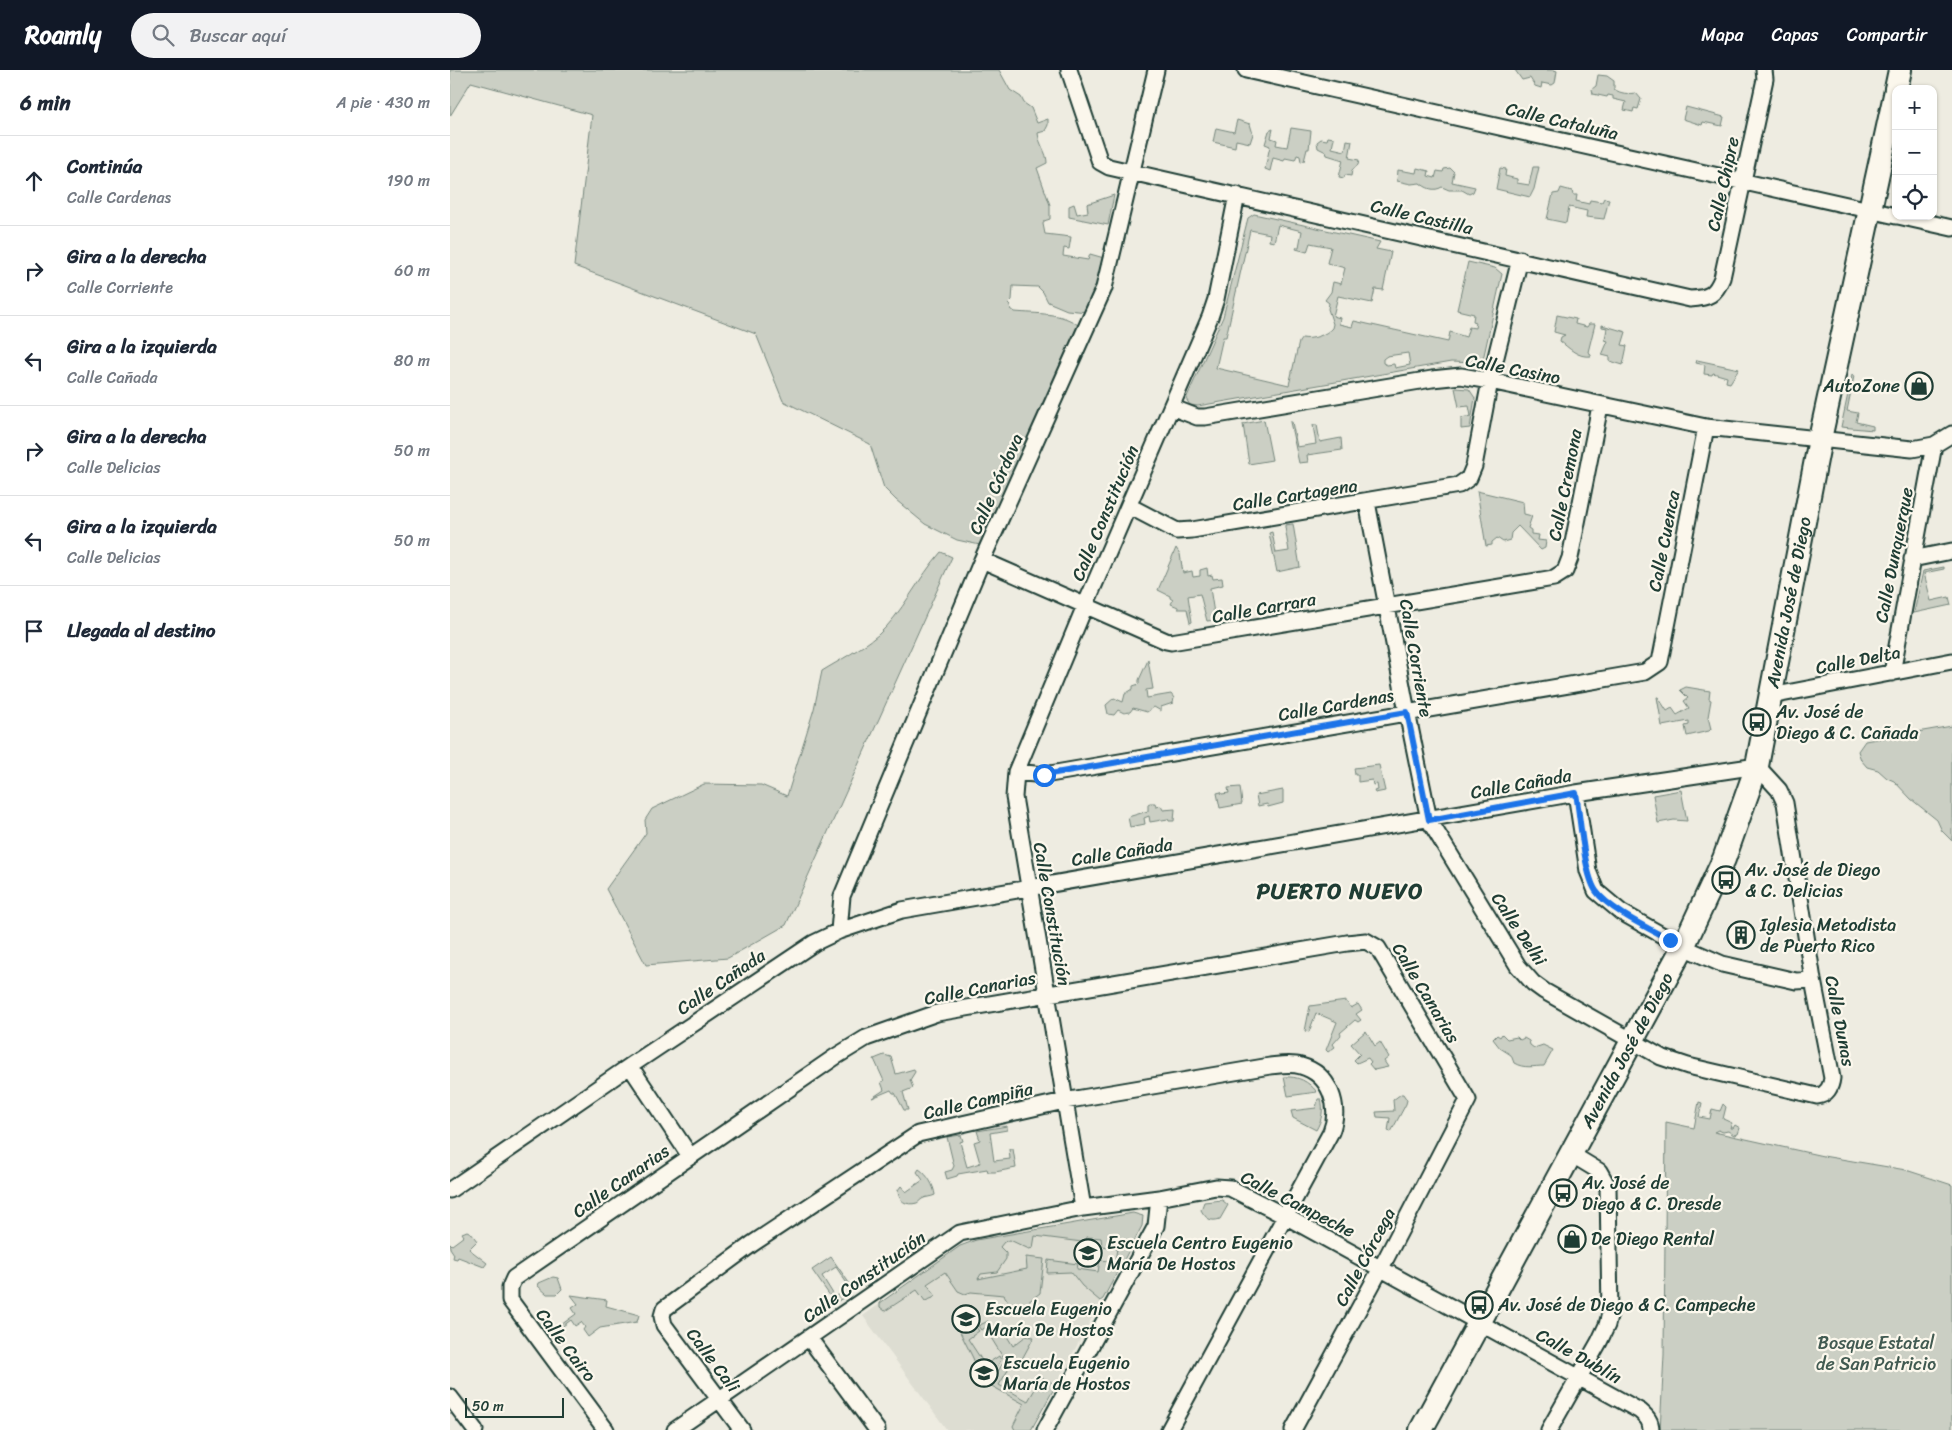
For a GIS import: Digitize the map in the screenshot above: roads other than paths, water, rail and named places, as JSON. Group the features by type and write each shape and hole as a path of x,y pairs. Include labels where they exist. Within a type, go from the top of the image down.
{"main road":[{"name":"Avenida José de Diego","path":"1897,85 1900,70"},
{"name":"Avenida José de Diego","path":"1421,1430 1683,947 1724,858 1757,766 1820,439 1892,107"}],"street":[{"path":"1069,70 1100,162 1109,167 1132,172 1156,70"},
{"name":"Calle Cataluña","path":"1246,70 1892,215"},
{"name":"Calle Chipre","path":"1704,298 1712,294 1722,278 1765,80 1764,70"},
{"name":"Calle Castilla","path":"1132,172 1520,258 1690,298 1704,298"},
{"name":"Calle Córdova","path":"839,931 842,896 982,560 1104,288 1132,172"},
{"name":"Calle Constitución","path":"675,1430 960,1234 1083,1208 1014,797 1016,772 1213,308 1237,195"},
{"name":"Calle Cataluña","path":"1915,220 1952,228"},
{"path":"1490,381 1520,258"},
{"name":"Calle Casino","path":"1172,407 1192,415 1205,417 1460,376 1706,427 1912,449 1934,445"},
{"name":"Calle Cartagena","path":"1129,506 1177,531 1459,486 1469,478 1474,466 1490,381"},
{"name":"Calle Cremona","path":"1565,571 1570,558 1600,406"},
{"name":"Calle Cuenca","path":"1660,662 1706,427"},
{"path":"1934,445 1951,432"},
{"name":"Calle Dunquerque","path":"1892,673 1934,445"},
{"name":"Calle Corriente","path":"1368,502 1429,820"},
{"path":"1912,560 1952,551"},
{"name":"Calle Carrara","path":"982,560 1166,641 1178,642 1554,578 1565,571"},
{"name":"Calle Delta","path":"1771,696 1952,661"},
{"name":"Calle Cardenas","path":"1016,772 1044,775 1645,672 1660,662"},
{"name":"Calle Cañada","path":"450,1190 814,942 839,931 902,910 1029,886 1429,820 1576,793 1757,766"},
{"name":"Calle Dunas","path":"1757,766 1778,790 1785,803 1813,980 1832,1078 1831,1084"},
{"path":"1576,793 1588,871 1596,892 1621,912 1683,947 1722,964 1796,981 1813,980"},
{"name":"Calle Delhi","path":"1429,820 1518,966 1544,991 1632,1042 1661,1057 1688,1066 1817,1096 1825,1093 1831,1084"},
{"name":"Calle Canarias","path":"514,1278 690,1156 866,1038 936,1013 1366,941 1378,948 1468,1100"},
{"name":"Calle Campiña","path":"664,1309 752,1244 918,1134 1064,1101 1291,1064 1310,1069 1327,1084 1334,1101 1336,1116 1330,1132 1285,1216"},
{"path":"630,1066 690,1156"},
{"name":"Calle Córcega","path":"1293,1430 1381,1268 1468,1100"},
{"path":"1549,1430 1599,1342 1610,1313 1608,1187 1599,1171 1571,1154"},
{"name":"Calle Campeche","path":"1083,1208 1159,1198 1216,1187 1230,1188 1480,1322"},
{"path":"1045,1430 1156,1226 1159,1198"},
{"path":"1169,1430 1285,1216"},
{"name":"Calle Cairo","path":"514,1278 510,1287 510,1300 606,1430"},
{"name":"Calle Cali","path":"664,1309 662,1316 664,1325 742,1430"},
{"name":"Calle Dublín","path":"1480,1322 1640,1412 1648,1418 1651,1430"},
{"path":"809,1338 878,1430"},
{"path":"450,1397 475,1430"}],"place":[{"name":"AutoZone","path":"1919,386"},
{"name":"Av. José de Diego & C. Cañada","path":"1757,722"},
{"name":"Av. José de Diego & C. Delicias","path":"1726,880"},
{"name":"Iglesia Metodista de Puerto Rico","path":"1741,935"},
{"name":"Av. José de Diego & C. Dresde","path":"1563,1193"},
{"name":"De Diego Rental","path":"1572,1239"},
{"name":"Escuela Centro Eugenio María De Hostos","path":"1088,1253"},
{"name":"Av. José de Diego & C. Campeche","path":"1479,1305"},
{"name":"Escuela Eugenio María De Hostos","path":"966,1319"},
{"name":"Escuela Eugenio María de Hostos","path":"984,1373"}],"district":[{"name":"PUERTO NUEVO","path":"1340,891"}],"park label":[{"name":"Bosque Estatal de San Patricio","path":"1876,1353"}]}
